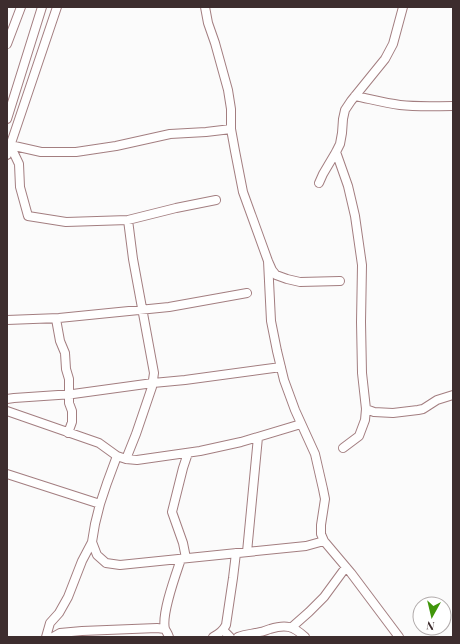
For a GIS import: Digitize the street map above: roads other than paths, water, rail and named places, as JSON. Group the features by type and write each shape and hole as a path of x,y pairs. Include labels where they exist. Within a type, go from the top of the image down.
{"street":[{"path":"7,44 21,7"},
{"path":"7,119 11,93 42,7"},
{"path":"7,155 57,7"},
{"path":"205,7 208,23 228,90 234,151 243,192 272,270 276,275 300,282 340,281"},
{"path":"319,183 322,174 340,144 345,110 385,59 393,44 402,7"},
{"path":"355,96 378,102 400,105 453,106"},
{"path":"10,145 41,152 76,152 116,146 170,134 231,129"},
{"path":"10,145 19,164 20,187 28,216 66,222 128,220 216,200"},
{"path":"336,152 348,186 356,216 362,265 362,373 366,409 365,420 359,436 343,448"},
{"path":"126,459 153,383 154,373 133,259 128,220"},
{"path":"268,261 271,321 284,380 301,424 315,454 323,488 325,499 321,534 324,541 346,566 397,637"},
{"path":"7,320 56,318 169,307 247,293"},
{"path":"56,318 60,341 65,353 66,369 69,379 69,403 72,412 72,422 68,433"},
{"path":"7,399 69,394 281,367"},
{"path":"366,409 374,412 394,413 418,410 437,400 453,395"},
{"path":"7,411 99,443 117,456 137,460 188,453 241,442 301,424"},
{"path":"247,552 258,437"},
{"path":"169,637 165,629 164,618 184,558 183,543 172,512 181,474 188,453"},
{"path":"46,637 50,623 59,614 68,597 82,561 92,542 100,504 117,456"},
{"path":"7,474 100,504"},
{"path":"92,542 97,556 106,563 120,565 306,546 324,541"},
{"path":"213,637 218,635 226,625 236,553"},
{"path":"292,628 324,597 346,566"},
{"path":"238,637 285,626 297,630 305,637"},
{"path":"53,637 60,633 82,631 165,629"},
{"path":"223,630 230,637"}]}
